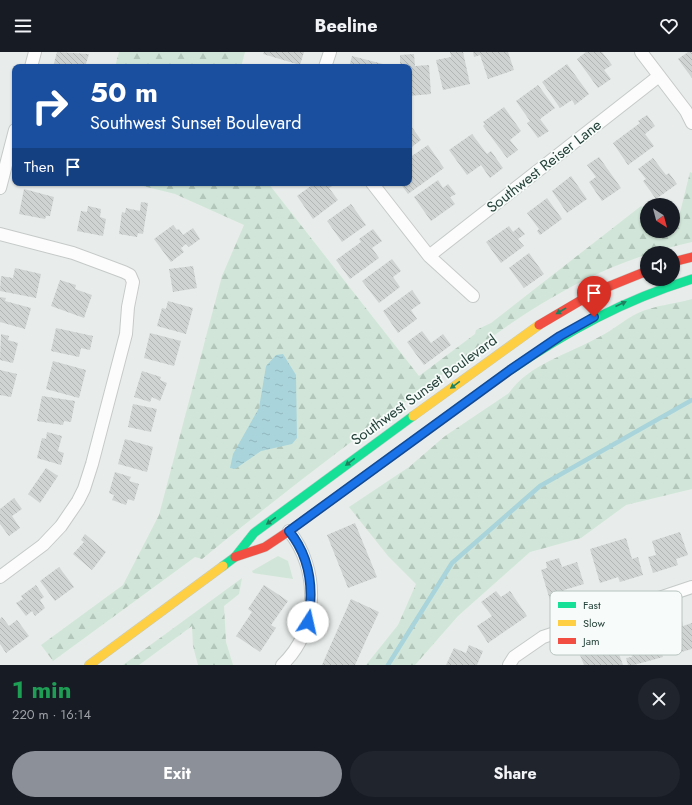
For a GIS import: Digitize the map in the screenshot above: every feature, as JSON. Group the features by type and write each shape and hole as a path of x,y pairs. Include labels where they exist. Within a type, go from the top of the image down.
{"main road":[{"path":"680,260 692,257"},
{"name":"Southwest Sunset Boulevard","path":"88,665 235,557 254,533 529,331 595,292 640,274"},
{"name":"Southwest Sunset Boulevard","path":"235,557 265,547 289,531 510,370 560,336 582,323 641,295 692,279"}],"street":[{"path":"32,64 35,52"},
{"path":"326,64 330,52"},
{"path":"641,52 686,111 692,123"},
{"name":"Southwest Reiser Lane","path":"429,256 659,76"},
{"path":"0,188 12,142"},
{"path":"374,186 429,256 473,296"},
{"path":"0,234 87,258 118,269 130,275 133,282 128,307 126,334 84,489 70,514 43,545 0,577"},
{"path":"282,665 300,641 308,622 312,602 311,582 306,559 298,542 289,531"},
{"path":"680,591 692,587"},
{"path":"509,665 514,658 543,637 550,635"}],"green space":[{"path":"119,52 245,52 242,64 116,64"},
{"path":"690,172 692,173 692,242 674,246 640,246 640,256 586,279 535,308 484,343 390,413 282,495 202,559 195,557 53,661 41,645 123,585 159,515 222,276 244,225 175,194 143,186 270,186 419,376 475,334 476,330 491,323 640,207 640,238 680,238 680,213"},
{"path":"692,299 692,489 626,505 581,538 530,552 458,616 415,665 366,665 398,625 416,584 388,556 349,507 409,467 445,436 509,393 527,374 538,367 604,334 638,313 658,306"},
{"path":"278,556 288,561 293,579 253,573 252,571"},
{"path":"242,578 239,594 224,606 226,642 233,665 198,665 193,646 192,626 139,665 123,665"}],"water":[{"path":"283,354 296,375 297,438 292,444 261,451 235,469 230,468 233,454 259,408 266,366 276,355"}],"building":[{"path":"57,52 89,54 86,64 54,64"},
{"path":"264,52 304,52 300,64 263,54"},
{"path":"450,52 463,52 470,84 443,90 436,60 451,57"},
{"path":"473,52 508,52 514,70 488,79 480,55 474,57"},
{"path":"586,52 602,52 612,65 604,70 611,79 598,88 577,59"},
{"path":"688,52 692,52 692,78 678,59"},
{"path":"414,54 415,66 429,65 431,94 412,96 412,64 400,64 400,55"},
{"path":"352,56 383,64 350,64"},
{"path":"567,64 589,94 575,105 572,100 560,108 542,82"},
{"path":"538,85 555,108 540,119 549,131 538,138 527,123 530,121 516,101"},
{"path":"504,107 521,131 510,140 518,150 507,158 483,126 485,124 483,122"},
{"path":"647,115 655,126 645,134 654,146 628,165 613,143 640,123 638,121"},
{"path":"412,127 421,140 412,147"},
{"path":"472,134 487,154 491,151 503,168 490,178 481,165 467,175 449,150"},
{"path":"428,145 444,168 408,194 402,186 412,186 412,156"},
{"path":"599,157 621,188 602,201 589,182 596,177 587,165"},
{"path":"653,158 666,175 669,173 677,184 655,198 643,181 646,179 638,169"},
{"path":"571,176 587,199 567,213 552,191"},
{"path":"438,180 443,188 448,184 456,194 450,197 455,204 431,221 414,197"},
{"path":"311,186 332,186 329,188 338,200 313,219 297,196"},
{"path":"24,189 54,197 50,216 46,216 45,219 19,214"},
{"path":"547,198 562,219 540,235 537,231 539,229 527,213"},
{"path":"141,202 148,203 143,234 138,233 137,237 119,234 122,212 125,213 126,208 140,211"},
{"path":"351,204 366,225 342,242 327,221"},
{"path":"88,206 101,209 100,217 106,219 103,236 77,231 81,211 87,212"},
{"path":"173,225 177,230 179,229 183,235 193,228 200,239 189,247 186,244 181,248 184,252 171,262 154,239"},
{"path":"509,226 513,232 519,227 525,234 518,239 524,246 501,263 486,242"},
{"path":"373,229 382,241 372,248 379,258 350,279 336,260 361,242 359,239"},
{"path":"529,253 544,274 524,288 509,268"},
{"path":"392,259 401,271 393,277 400,287 379,303 362,281"},
{"path":"193,266 197,288 173,292 169,269"},
{"path":"15,268 41,274 36,298 0,291 1,276 13,278"},
{"path":"60,280 76,285 75,289 92,295 84,318 51,306"},
{"path":"412,290 421,303 411,310 417,319 398,333 383,311"},
{"path":"0,297 6,298 5,301 31,308 25,329 0,322"},
{"path":"168,301 193,308 186,334 157,326 162,308 166,309"},
{"path":"56,328 93,336 90,350 81,348 79,357 51,351"},
{"path":"422,331 431,343 443,334 451,345 424,365 407,342"},
{"path":"150,333 181,341 174,366 144,358"},
{"path":"1,334 9,336 8,340 18,343 13,363 0,360"},
{"path":"53,361 86,370 79,398 46,389"},
{"path":"0,370 17,374 11,397 0,395"},
{"path":"142,371 161,377 160,380 167,383 160,401 152,397 150,402 134,397"},
{"path":"42,396 75,401 71,422 64,421 63,425 37,421"},
{"path":"133,404 157,409 151,432 128,427"},
{"path":"47,432 62,436 58,451 64,453 61,465 37,458 42,438 46,439"},
{"path":"125,439 153,447 147,472 118,464"},
{"path":"46,468 58,476 40,503 28,494"},
{"path":"115,472 131,477 129,481 139,484 134,501 128,499 126,505 112,500 114,495 109,493"},
{"path":"14,498 22,509 12,516 20,528 9,536 0,524 0,509"},
{"path":"355,523 377,577 348,588 327,535"},
{"path":"680,532 688,555 676,559 678,565 653,573 648,557 656,555 652,541"},
{"path":"85,534 106,552 92,570 73,554 84,542 81,540"},
{"path":"626,538 632,559 638,557 643,575 620,582 618,577 600,583 590,549"},
{"path":"559,558 562,567 577,562 584,584 564,591 550,591 550,600 541,570 547,568 546,562"},
{"path":"59,567 74,587 55,601 40,581"},
{"path":"36,585 44,597 40,600 45,608 35,616 32,611 26,616 16,603 23,599 21,596"},
{"path":"264,585 288,601 271,625 276,628 260,652 236,636 252,612 248,609"},
{"path":"496,591 501,597 510,591 527,616 488,643 477,626 492,616 481,602"},
{"path":"351,599 379,612 355,665 322,665"},
{"path":"2,617 9,626 17,620 29,636 6,653 0,644 0,619"},
{"path":"682,621 683,626 692,623 692,649 682,652"},
{"path":"469,645 483,651 477,665 446,665 454,648 466,653"},
{"path":"580,655 619,655 623,665 584,665"},
{"path":"631,655 662,655 663,657 634,665 628,665 626,658 632,657"}],"waterway":[{"path":"388,665 452,563 540,486 692,400"}],"traffic: fast":[{"path":"509,371 552,343 597,318 667,287 692,279"},
{"path":"223,566 235,557 254,533 413,416"}],"traffic: slow":[{"path":"413,416 539,325"},
{"path":"89,665 223,566"}],"traffic: jam":[{"path":"680,260 692,257"},
{"path":"539,325 595,292 640,274"},
{"path":"235,557 265,547 289,531 509,371"}],"route":[{"path":"308,622 312,602 311,582 306,559 298,542 289,531 537,351 594,317"}]}
